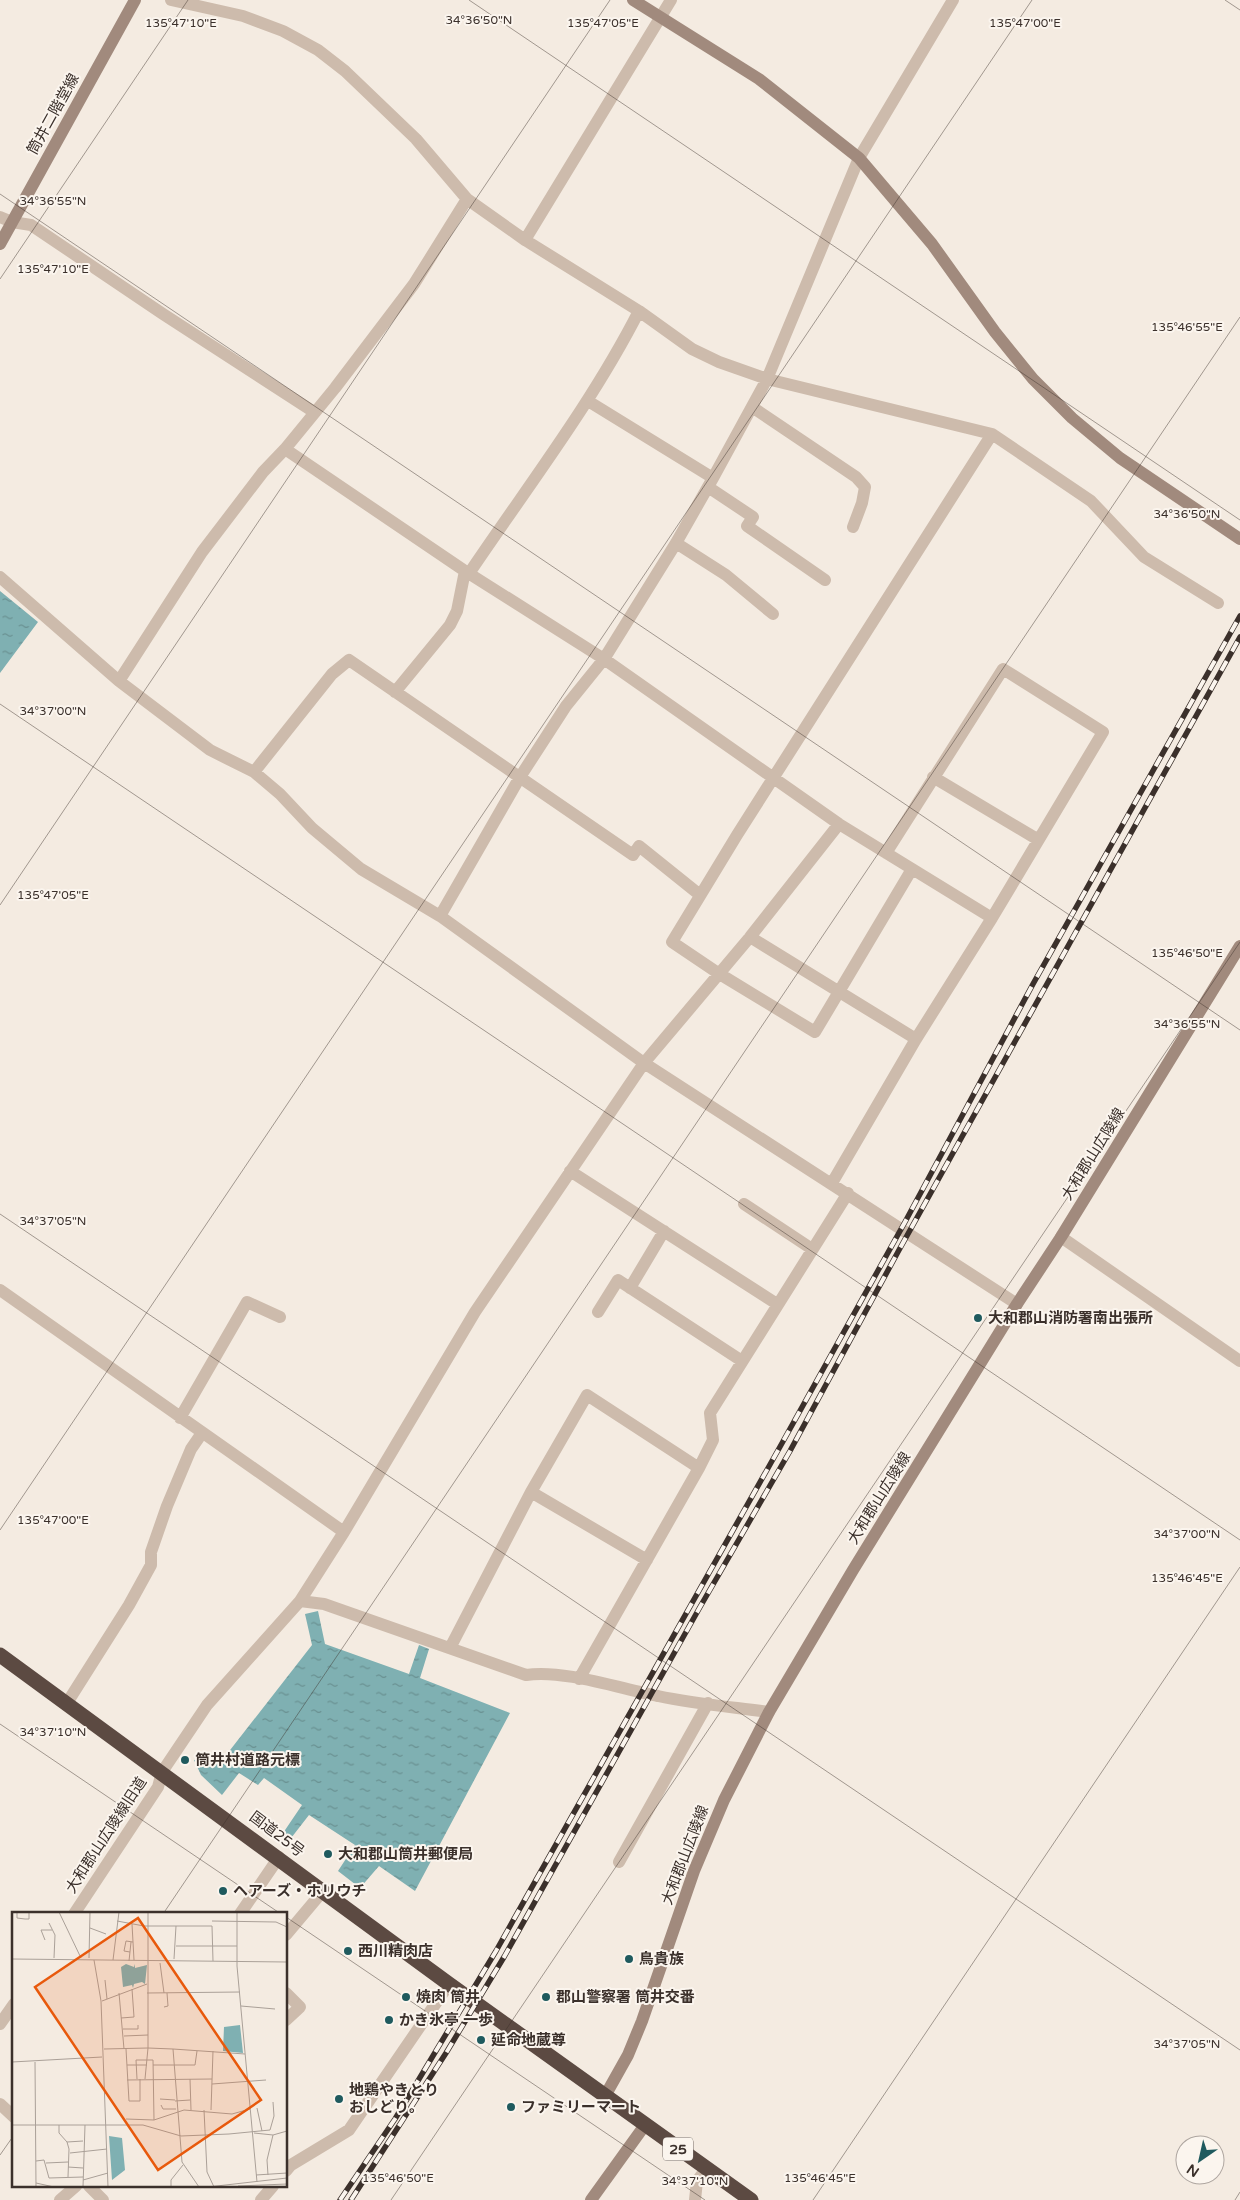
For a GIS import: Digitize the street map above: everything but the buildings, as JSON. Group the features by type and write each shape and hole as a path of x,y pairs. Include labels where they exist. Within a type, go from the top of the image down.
{"highway":[{"name":"国道25号","path":"0,1655 449,1984 751,2200"}],"main road":[{"name":"筒井二階堂線","path":"0,244 6,220 135,0"},
{"path":"633,0 759,79 859,158 932,244 995,332 1033,379 1072,418 1120,458 1240,539"},
{"name":"大和郡山広陵線","path":"605,2096 628,2055 642,2021 694,1870 724,1800 769,1712 1017,1304 1061,1238 1240,946"},
{"path":"591,2200 645,2125"}],"street":[{"path":"171,0 243,16 283,31 318,50 346,71 416,138 467,199 524,240 639,311 692,348 719,362 767,379 992,434 1091,501 1144,557 1218,603"},
{"path":"524,240 671,0"},
{"path":"440,916 520,777 566,706 604,659 676,544 711,482 767,379 859,158 954,0"},
{"path":"119,681 202,552 263,472 285,449 414,284 467,199"},
{"path":"6,220 31,225 314,412"},
{"path":"396,692 450,625 458,611 467,571 588,401 616,356 639,311"},
{"path":"588,401 711,482 753,517 747,526 825,580"},
{"path":"752,407 835,461 860,482 865,488 862,503 853,527"},
{"path":"912,869 815,1032 718,973 672,942 992,434"},
{"path":"285,449 467,571 604,659 773,780 839,824 992,918"},
{"path":"676,544 726,575 773,614"},
{"path":"0,576 119,681 210,750 254,772 280,794 312,828 361,868 440,916 644,1063 848,1193 1017,1304"},
{"path":"254,772 332,674 349,660 633,855 639,846 700,895"},
{"path":"832,1183 916,1040 992,918 1103,732 1003,669 886,853"},
{"path":"933,777 1038,839"},
{"name":"大和郡山広陵線旧道","path":"75,1912 158,1787 162,1772 207,1705 300,1601 344,1532 475,1312 644,1063 750,937 839,824"},
{"path":"750,937 916,1040"},
{"path":"570,1171 777,1304"},
{"path":"579,1679 713,1440 710,1413 848,1193"},
{"path":"744,1204 812,1249"},
{"path":"630,1288 664,1231"},
{"path":"1061,1238 1240,1361"},
{"path":"598,1312 618,1280 742,1361"},
{"path":"0,1290 344,1532"},
{"path":"180,1418 248,1302 280,1317"},
{"path":"450,1648 531,1492 587,1396 699,1468"},
{"path":"67,1703 130,1604 152,1565 151,1552 167,1506 190,1449 202,1433"},
{"path":"531,1492 647,1560"},
{"path":"300,1601 324,1604 526,1676 538,1673 579,1679 660,1697 769,1712"},
{"path":"619,1862 708,1703"},
{"path":"241,1912 278,1857"},
{"path":"288,1933 323,1891"},
{"path":"288,2169 349,2130 449,1984"},
{"path":"288,1995 300,2007 288,2018"},
{"path":"0,2024 12,2007"},
{"path":"0,2104 12,2115"},
{"path":"695,2200 697,2181 706,2169"},
{"path":"60,2200 74,2188"},
{"path":"91,2188 103,2200"},
{"path":"261,2200 271,2188"}],"water":[{"path":"0,591 38,622 0,673"},
{"path":"318,1611 325,1644 409,1674 419,1645 429,1649 420,1678 510,1713 415,1891 379,1866 360,1888 338,1871 355,1845 309,1815 288,1842 281,1836 302,1805 264,1778 258,1785 239,1773 222,1795 201,1775 194,1760 227,1754 312,1645 305,1614"}],"railway":[{"path":"340,2200 395,2119 496,1951 781,1445 905,1222 1033,984 1240,616"},
{"path":"351,2200 446,2053 504,1957 700,1607 790,1451 899,1250 1240,637"}],"place":[{"name":"大和郡山消防署南出張所","path":"978,1318"},
{"name":"筒井村道路元標","path":"185,1760"},
{"name":"大和郡山筒井郵便局","path":"328,1854"},
{"name":"ヘアーズ・ホリウチ","path":"223,1891"},
{"name":"西川精肉店","path":"348,1951"},
{"name":"鳥貴族","path":"629,1959"},
{"name":"焼肉 筒井","path":"406,1997"},
{"name":"郡山警察署 筒井交番","path":"546,1997"},
{"name":"かき氷亭 一歩","path":"389,2020"},
{"name":"延命地蔵尊","path":"481,2040"},
{"name":"地鶏やきとり おしどり。","path":"339,2099"},
{"name":"ファミリーマート","path":"511,2107"}]}
